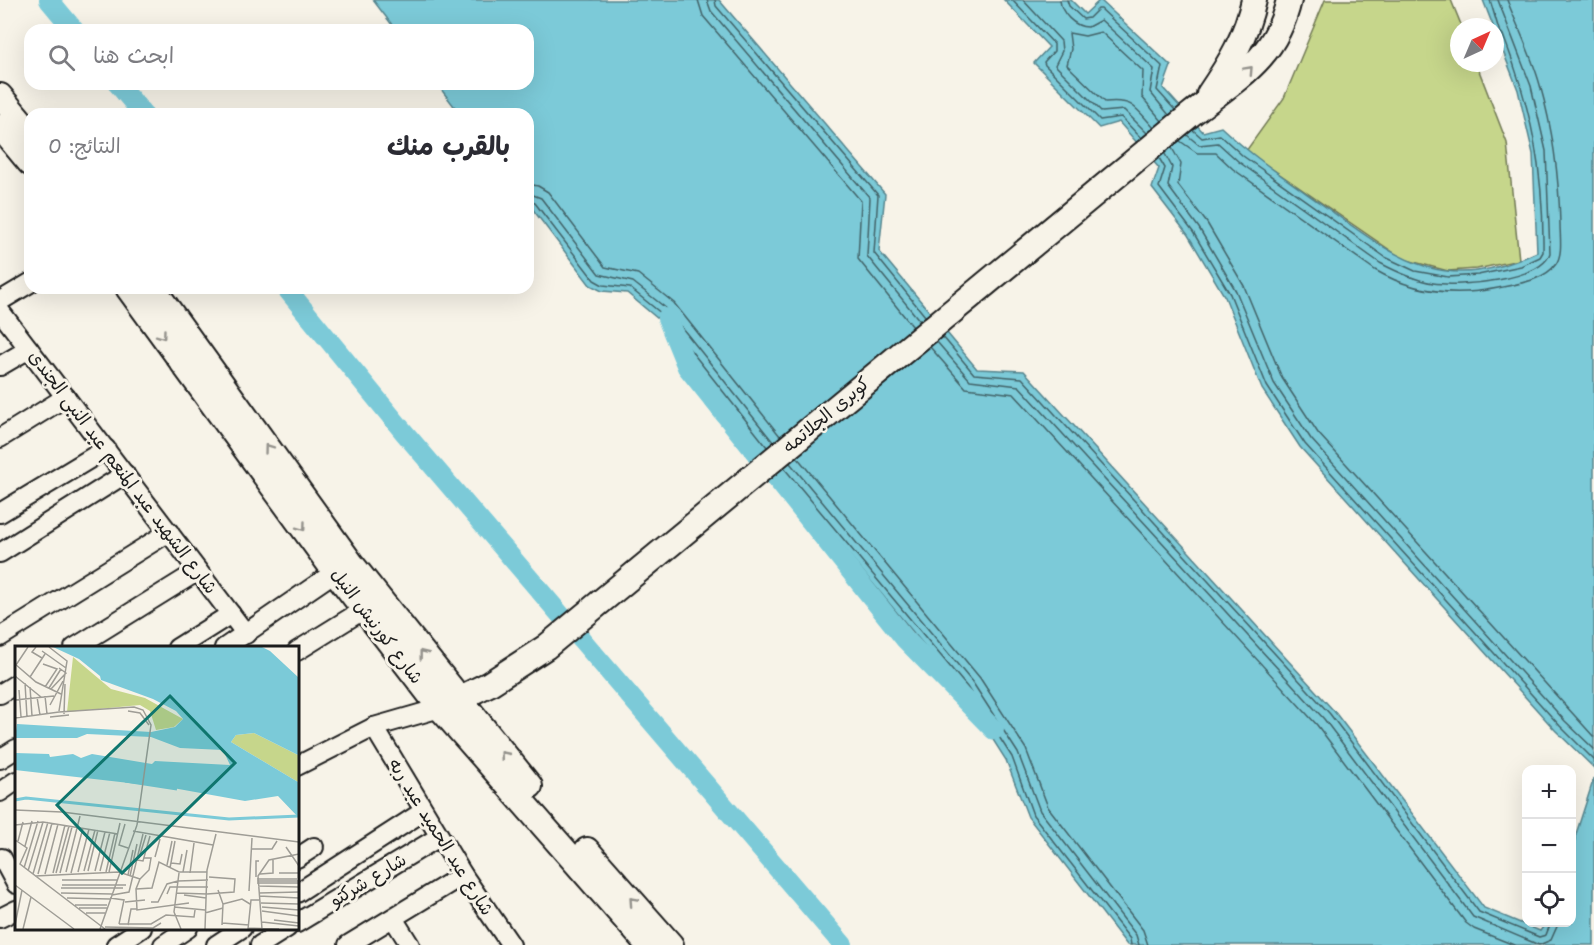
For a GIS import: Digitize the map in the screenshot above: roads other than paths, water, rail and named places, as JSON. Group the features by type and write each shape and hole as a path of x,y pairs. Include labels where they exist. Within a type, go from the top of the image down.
{"main road":[{"path":"1196,110 1238,51 1249,23 1254,0"},
{"path":"1196,110 1246,73 1271,44 1285,19 1289,0"},
{"path":"0,96 24,125"},
{"name":"كوبرى الجلاتمه","path":"449,704 517,667 555,639 1196,110"},
{"path":"0,127 24,157"},
{"name":"شارع كورنيش النيل","path":"133,294 285,487 351,563 449,704 648,945"},
{"name":"شارع كورنيش النيل","path":"157,294 285,487 336,572 363,610 537,795 671,945"}],"street":[{"path":"0,301 24,287"},
{"name":"شارع الشهيد عبد المنعم عبد النبى الجندى","path":"0,311 246,634"},
{"path":"0,366 29,349"},
{"path":"0,438 66,397"},
{"path":"0,513 106,449"},
{"path":"0,553 125,474"},
{"path":"0,637 169,532"},
{"path":"77,646 198,571"},
{"path":"227,646 336,572"},
{"path":"298,650 363,610"},
{"path":"180,646 231,614"},
{"path":"0,694 15,685"},
{"path":"298,765 374,727 449,704"},
{"name":"شارع عبد الحميد عبد ربه","path":"374,727 463,875 511,945"},
{"path":"0,759 15,750"},
{"path":"0,792 15,782"},
{"path":"298,892 424,812"},
{"name":"شارع شركتو","path":"298,921 440,837"},
{"path":"298,857 314,847"},
{"path":"2,858 15,882"},
{"path":"348,945 463,875"},
{"path":"0,918 15,910"},
{"path":"393,918 410,945"},
{"path":"116,945 139,930"},
{"path":"163,945 185,930"},
{"path":"216,945 239,930"},
{"path":"260,945 284,930"}],"water":[{"path":"373,0 719,0 885,194 879,251 977,369 1024,371 1334,711 1484,908 1522,924 1522,927 1540,931 1543,927 1576,927 1576,834 1594,778 1594,945 1127,945 1028,817 1006,760 962,691 775,466 658,319 627,293 602,291 590,285 534,211 534,108 455,108 442,90 534,90 534,24 391,24"},
{"path":"1004,0 1071,0 1085,14 1100,0 1171,66 1163,88 1203,132 1221,127 1282,176 1372,240 1397,254 1421,265 1446,271 1473,271 1503,265 1537,252 1533,154 1518,90 1504,54 1504,18 1490,18 1483,0 1594,0 1594,768 1555,730 1300,447 1262,389 1225,297 1188,235 1152,188 1159,168 1119,122 1099,128 1034,63 1049,47"}],"waterway":[{"path":"49,0 69,24"},
{"path":"123,90 138,108"},
{"path":"291,294 403,431 843,945"},
{"path":"667,318 687,367 905,639 994,730"}]}
